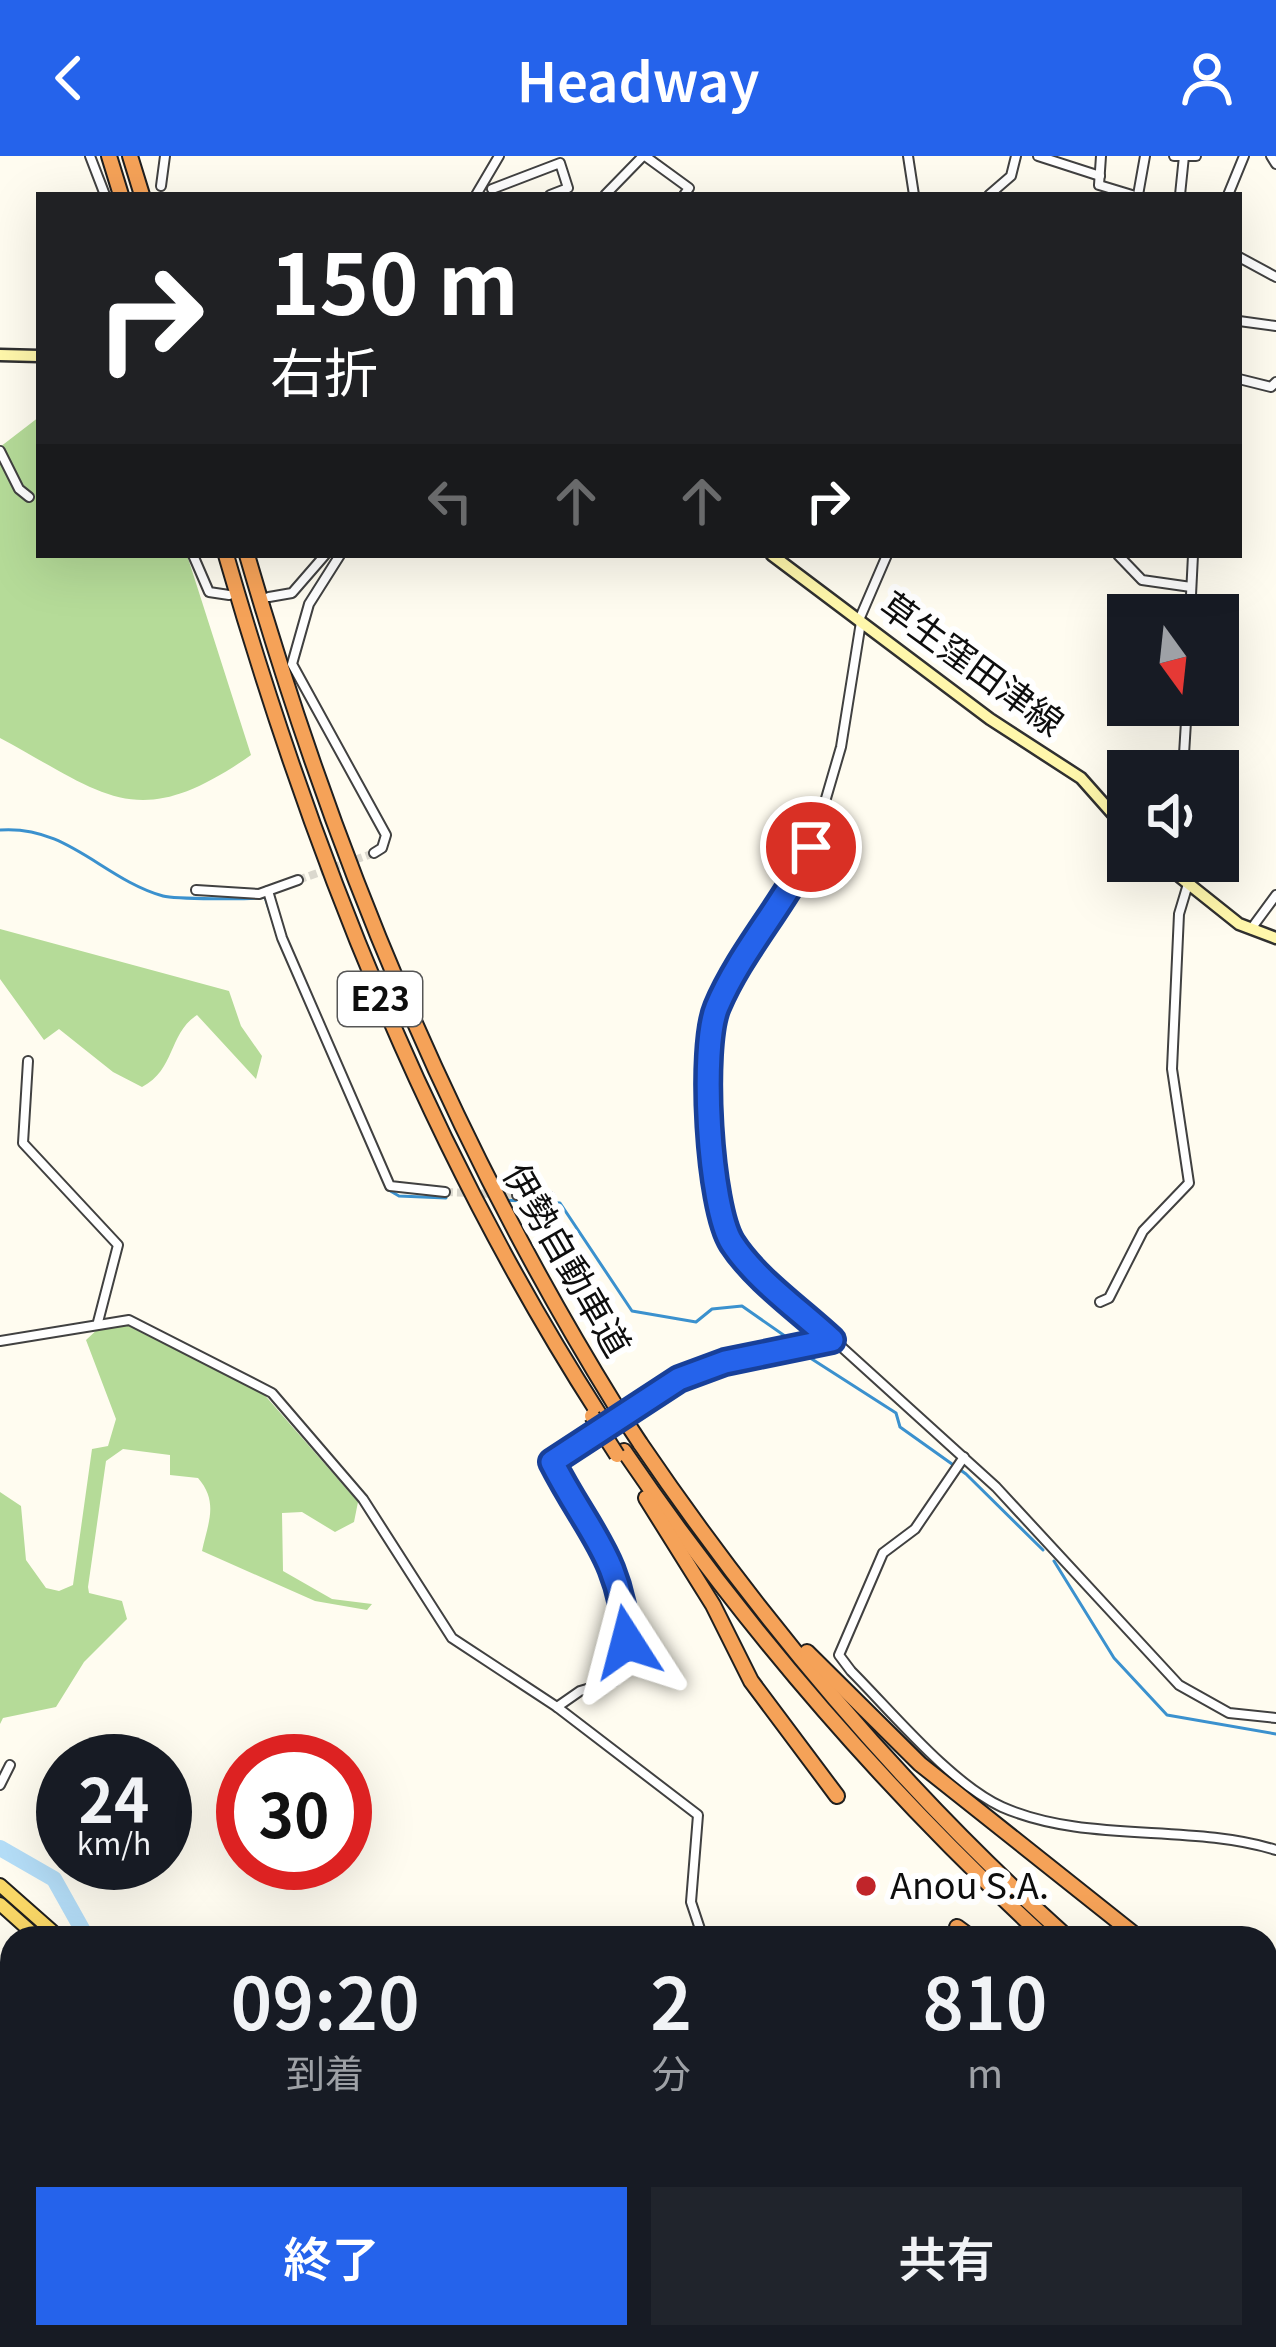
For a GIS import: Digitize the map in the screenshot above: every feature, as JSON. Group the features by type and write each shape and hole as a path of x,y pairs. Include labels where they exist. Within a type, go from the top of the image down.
{"highway":[{"path":"109,156 120,192"},
{"path":"130,156 141,192"},
{"name":"伊勢自動車道","path":"227,558 307,810 381,1003 469,1192 596,1415 746,1618 819,1706 949,1846 1032,1926"},
{"name":"伊勢自動車道","path":"248,558 323,800 403,1003 491,1190 615,1405 742,1583 867,1736 975,1851 1056,1926"},
{"path":"621,1453 713,1605 751,1681 837,1796"},
{"path":"742,1583 889,1737 1124,1926"}],"main road":[{"path":"0,355 36,356"},
{"name":"草生窪田津線","path":"776,558 990,719 1081,778 1107,807"},
{"path":"1189,882 1250,930 1276,938"},
{"path":"0,1885 46,1926"},
{"path":"0,1904 25,1926"}],"street":[{"path":"90,156 104,192"},
{"path":"161,186 165,156"},
{"path":"492,189 499,156"},
{"path":"607,192 644,156 689,188 686,192"},
{"path":"908,156 914,192"},
{"path":"991,192 1010,176 1016,156"},
{"path":"1038,156 1100,176"},
{"path":"1101,156 1099,185 1124,192"},
{"path":"1136,192 1145,156"},
{"path":"1229,192 1244,156"},
{"path":"1271,156 1276,164"},
{"path":"1180,192 1185,157"},
{"path":"492,189 560,163 568,188 558,192"},
{"path":"1242,258 1276,277"},
{"path":"1242,320 1276,326"},
{"path":"1242,380 1271,387 1276,382"},
{"path":"0,452 19,489 29,497"},
{"path":"194,558 209,592 229,595"},
{"path":"269,597 292,593 323,558"},
{"path":"338,558 309,604 292,664 386,835 382,848 374,853"},
{"path":"886,558 860,621 841,747 815,836 719,1001 706,1057 720,1207 728,1235 750,1264 961,1460 1179,1685 1229,1714 1276,1718"},
{"path":"1121,558 1142,580 1191,587"},
{"path":"1191,594 1193,558"},
{"path":"196,890 268,891 298,880"},
{"path":"1100,1302 1109,1298 1143,1232 1190,1183 1172,1069 1179,914 1186,882"},
{"path":"268,891 282,938 388,1183 396,1190 445,1192"},
{"path":"1250,930 1276,895"},
{"path":"28,1061 23,1143 118,1245 98,1322"},
{"path":"517,1195 550,1197"},
{"path":"0,1341 98,1322 134,1321 272,1393 363,1499 452,1638 557,1707 698,1815 691,1902 699,1926"},
{"path":"557,1707 580,1691 614,1681 625,1664 627,1642 623,1596 605,1545 552,1462 679,1379 725,1362 832,1340"},
{"path":"961,1460 915,1529 883,1553 839,1655 851,1671 951,1768 1001,1806 1044,1819 1276,1850"},
{"path":"0,1785 10,1766"}],"green space":[{"path":"36,419 36,558 188,558 251,755 212,780 149,800 96,790 0,738 0,447"},
{"path":"0,929 229,991 241,1026 262,1056 256,1079 197,1015 181,1032 161,1071 142,1087 113,1072 59,1029 44,1040 0,979"},
{"path":"122,1323 262,1392 358,1502 354,1522 335,1532 302,1512 282,1513 283,1571 332,1599 372,1604 367,1610 315,1601 202,1551 210,1504 198,1478 170,1475 170,1455 123,1449 106,1461 88,1587 89,1593 122,1601 127,1619 84,1662 56,1707 3,1718 0,1724 0,1492 21,1506 26,1560 46,1588 59,1591 73,1585 92,1449 108,1446 116,1419 86,1340 100,1327"}],"waterway":[{"path":"0,830 24,831 66,844 163,896 265,897 274,924"},
{"path":"283,950 387,1189 399,1196 446,1198"},
{"path":"505,1200 560,1203 632,1311 696,1322 712,1309 742,1306 795,1343"},
{"path":"804,1354 896,1413 900,1427 966,1474 1043,1550"},
{"path":"1054,1561 1114,1658 1167,1715 1276,1734"},
{"path":"0,1848 54,1879 80,1926"}],"tunnel":[{"path":"298,880 374,853"},
{"path":"445,1192 517,1195"}],"place":[{"name":"Anou S.A.","path":"866,1886"}],"route":[{"path":"627,1642 623,1596 605,1545 552,1462 679,1379 725,1362 832,1340 750,1264 728,1235 721,1216 706,1078 707,1035 719,1001 811,847"}]}
